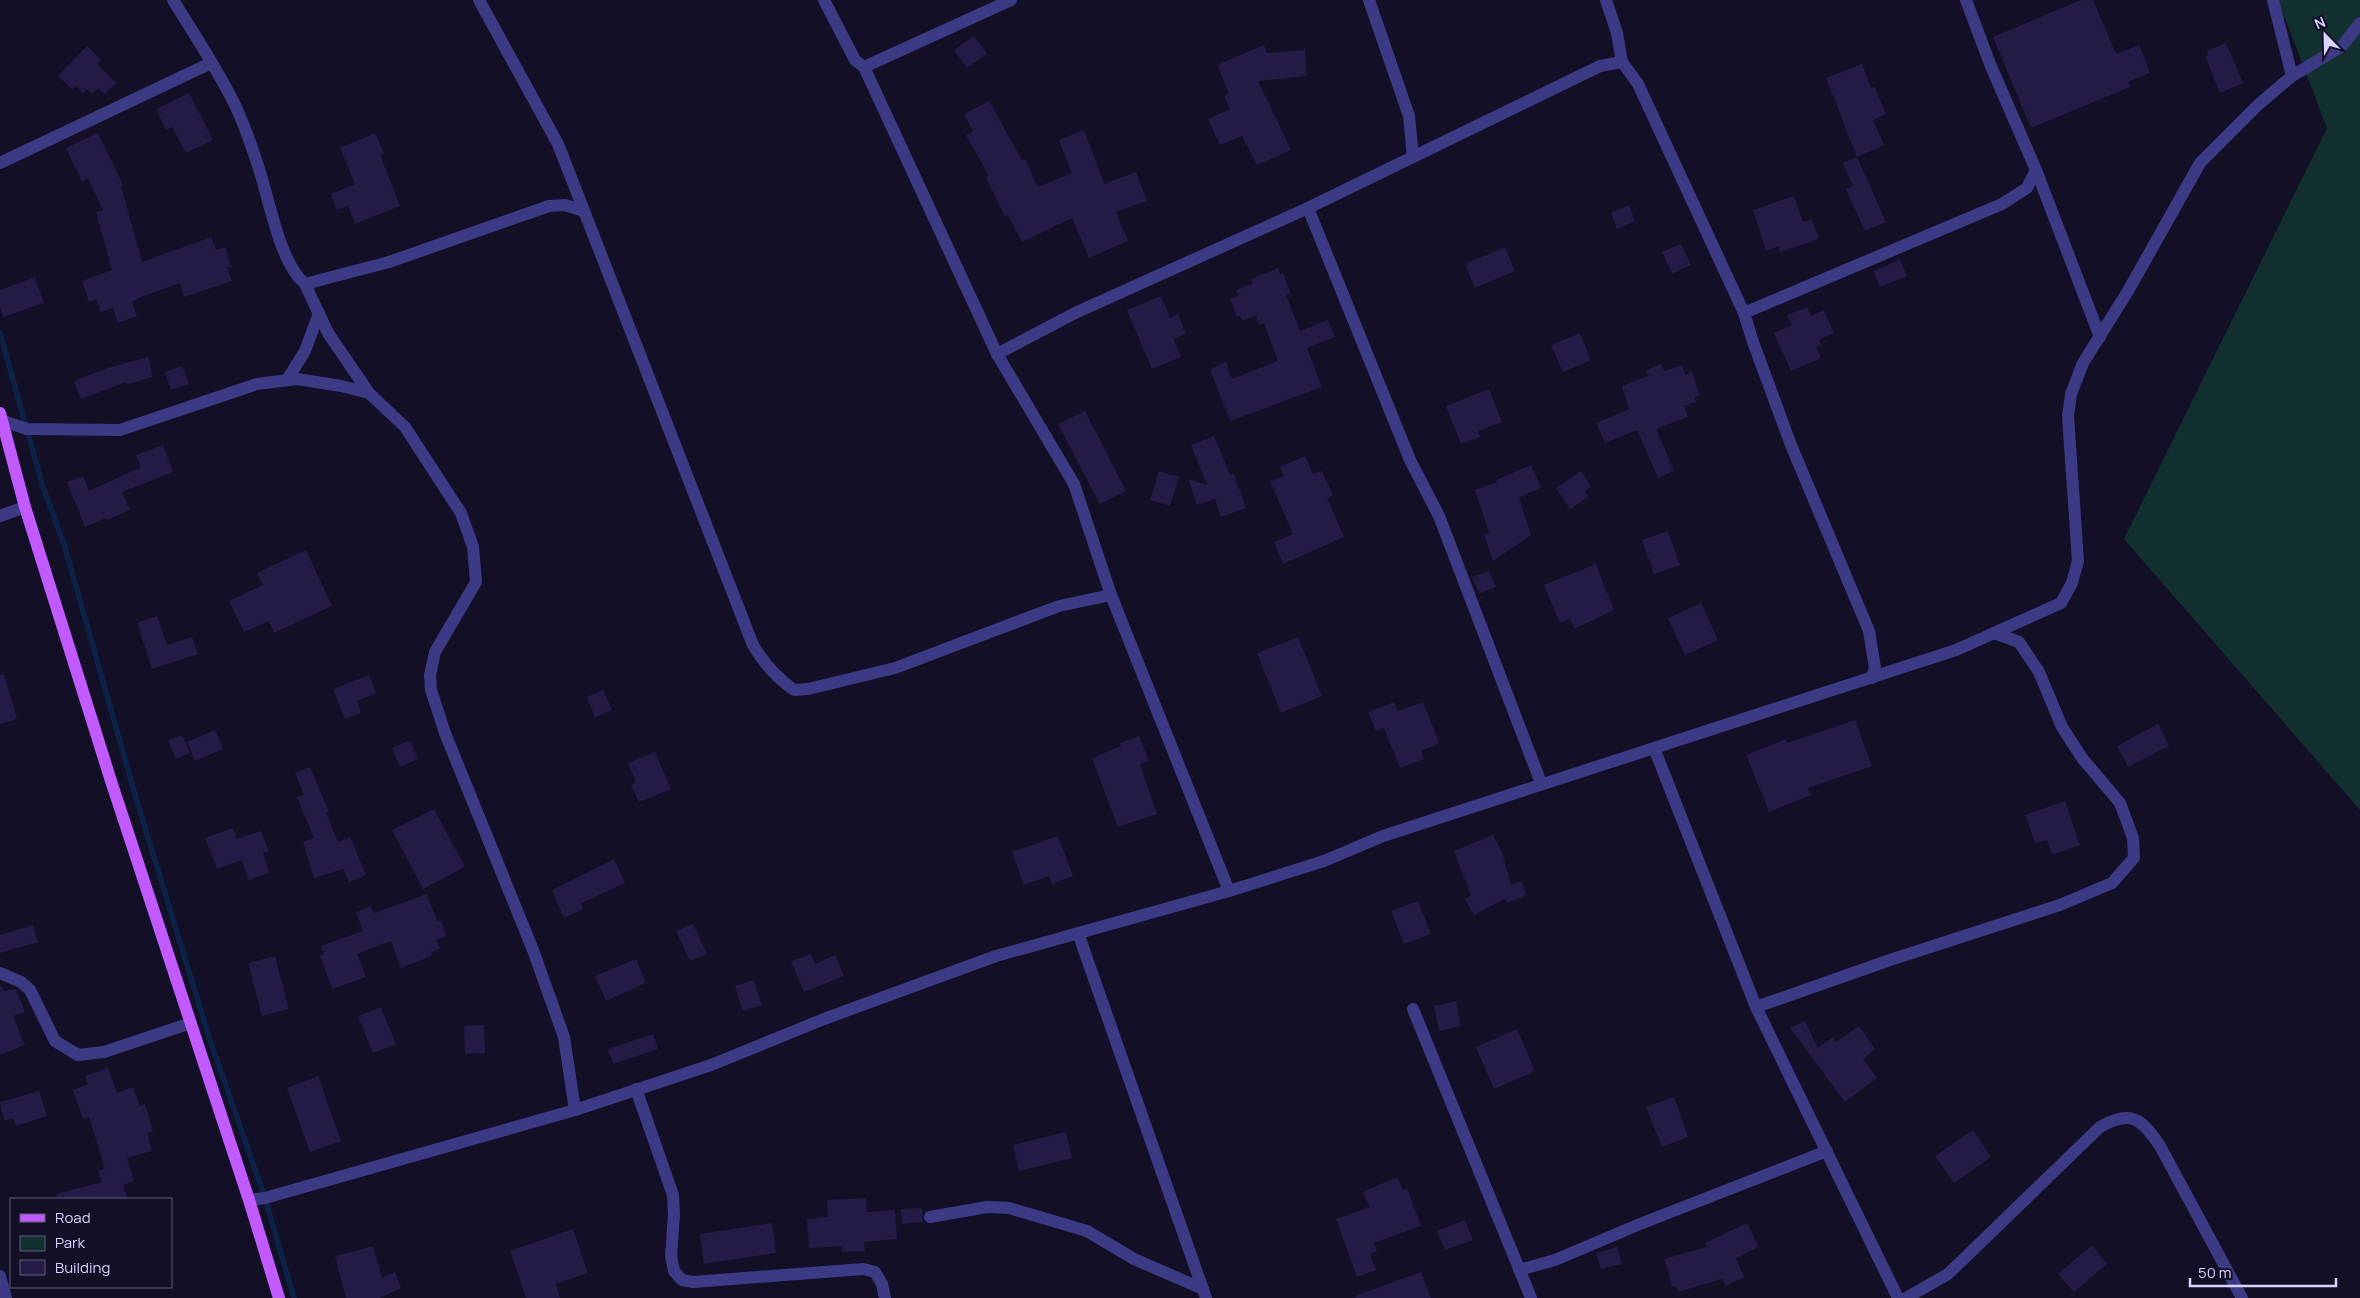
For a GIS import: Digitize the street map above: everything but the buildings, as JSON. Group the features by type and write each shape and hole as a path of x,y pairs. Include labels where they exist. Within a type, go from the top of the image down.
{"main road":[{"path":"1,417 25,507 111,782 249,1200 279,1298"}],"street":[{"path":"173,0 235,105 260,171 276,226 291,265 297,277 305,284 328,333 368,393 405,427 461,513 473,547 476,582 435,652 430,675 431,690 445,733 533,950 564,1036 575,1110"},
{"path":"479,0 558,144 753,645 765,666 794,690 808,689 895,668 1059,606 1111,596"},
{"path":"824,0 855,60 864,67 998,354 1074,484 1111,596 1229,891"},
{"path":"864,67 1011,0"},
{"path":"1369,0 1409,116 1413,157"},
{"path":"1606,0 1617,33 1622,62 1638,84 1744,313 1791,445 1869,631 1875,668 1872,678"},
{"path":"1966,0 1990,64 2036,170 2100,337"},
{"path":"2273,0 2292,76"},
{"path":"249,1200 265,1198 575,1110 711,1065 824,1019 996,956 1229,891 1324,861 1383,836 1541,783 1956,650 2061,603 2072,583 2078,561 2068,416 2071,394 2083,363 2150,254 2200,163 2259,104 2292,76 2342,46 2360,23"},
{"path":"0,163 211,62"},
{"path":"998,354 1075,313 1308,208 1600,66 1622,62"},
{"path":"1744,313 2002,204 2027,188 2036,170"},
{"path":"305,284 389,262 549,206 565,205 584,211"},
{"path":"1308,208 1411,462 1439,516 1541,783"},
{"path":"287,380 304,351 319,313"},
{"path":"1,417 27,429 120,430 257,384 297,379 341,386 368,393"},
{"path":"0,516 25,507"},
{"path":"1756,1007 1890,960 2060,905 2112,883 2134,858 2133,838 2120,803 2082,758 2062,727 2039,672 2020,642 1994,632"},
{"path":"1654,748 1756,1007 1898,1298"},
{"path":"1078,933 1205,1294"},
{"path":"0,973 21,982 30,990 55,1041 78,1055 104,1052 191,1023"},
{"path":"1413,1009 1531,1298"},
{"path":"636,1089 673,1195 674,1214 671,1256 674,1271 682,1280 693,1282 863,1269 875,1272 882,1284 885,1298"},
{"path":"1906,1298 1948,1274 2100,1127 2112,1120 2125,1116 2138,1120 2148,1128 2160,1146 2242,1298"},
{"path":"1520,1270 1555,1260 1640,1224 1827,1151"},
{"path":"930,1217 986,1207 1009,1208 1087,1232 1205,1294"},
{"path":"0,1276 6,1298"}],"green space":[{"path":"2278,0 2360,0 2360,810 2124,539 2327,128"}],"waterway":[{"path":"0,333 43,487 64,544 136,798 209,1037 265,1198 294,1298"}]}
